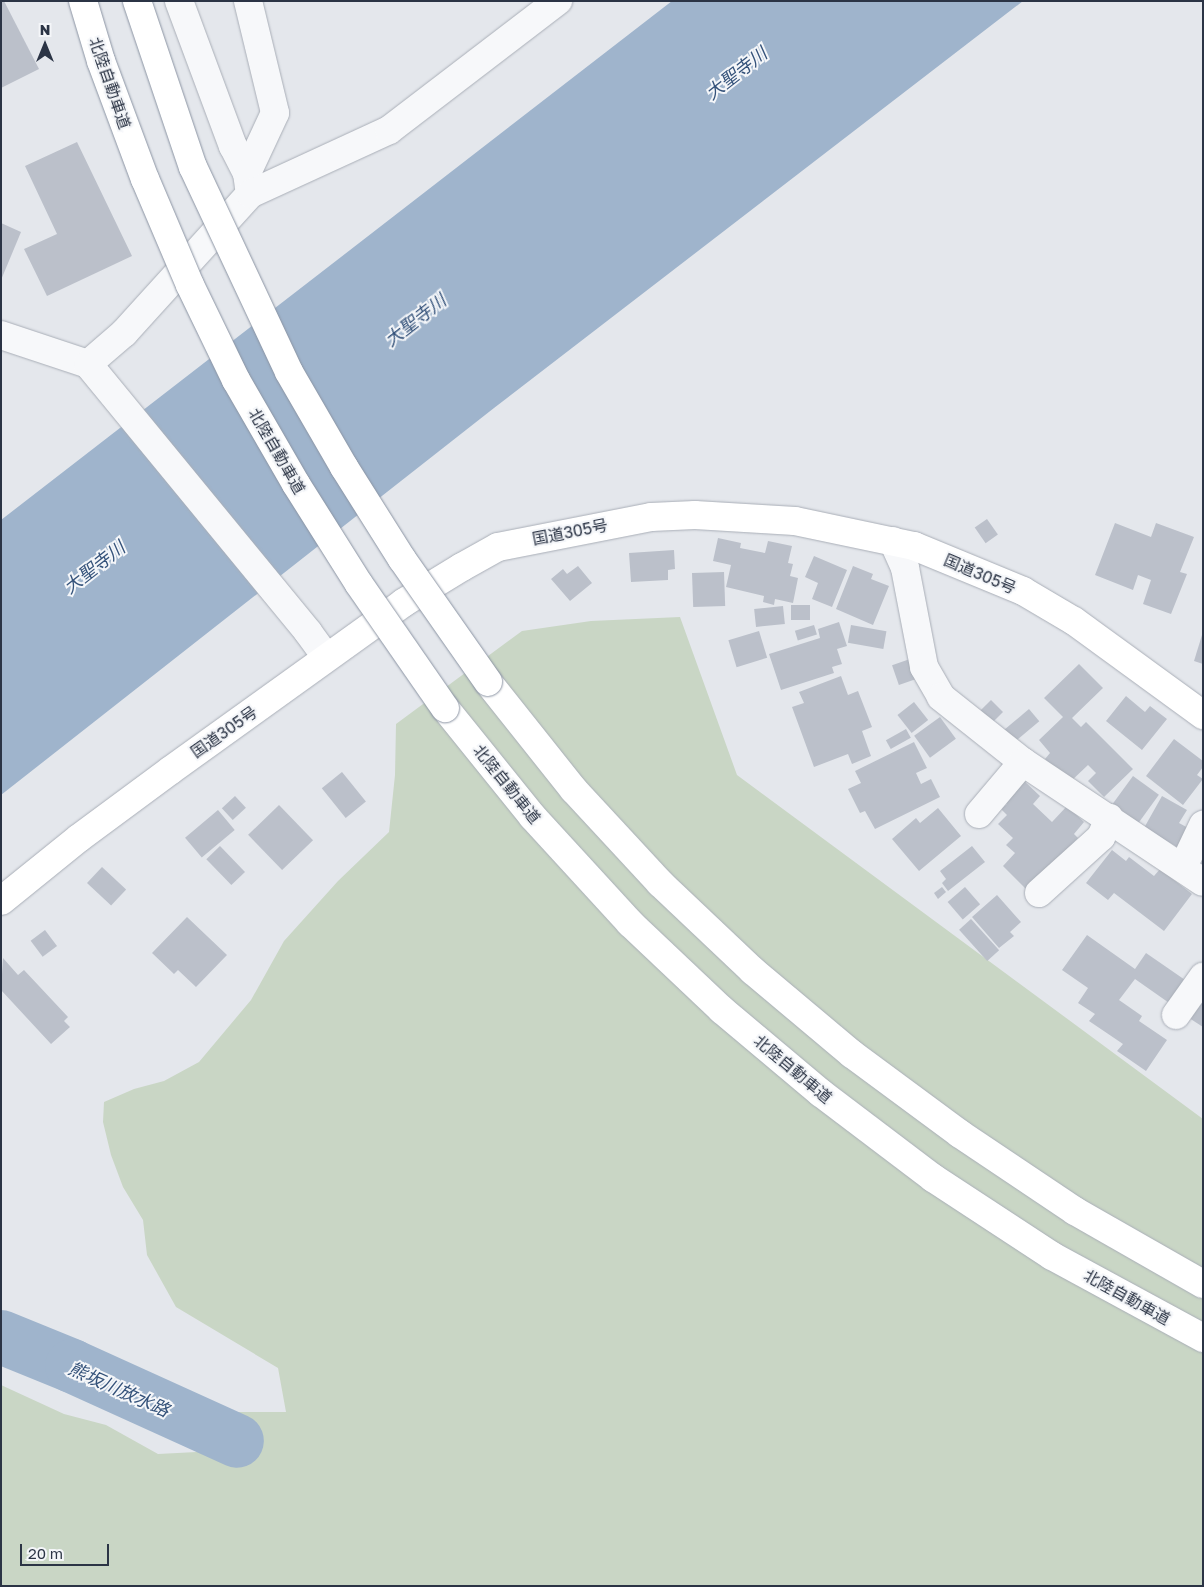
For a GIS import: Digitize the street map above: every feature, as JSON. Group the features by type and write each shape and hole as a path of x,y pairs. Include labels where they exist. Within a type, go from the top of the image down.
{"highway":[{"name":"北陸自動車道","path":"83,1 101,61 145,179 190,285 236,380 296,484 359,584 445,708 532,817 630,923 722,1010 821,1093 933,1178 1052,1256 1203,1338"},
{"path":"137,1 193,167 289,372 344,467 402,559 488,682 574,790 660,883 753,971 852,1054 960,1134 1075,1211 1203,1284"},
{"name":"国道305号","path":"1,901 86,833 326,657 403,603 498,547 650,517 695,515 795,521 914,546 1022,591 1074,621 1203,715"}],"street":[{"path":"179,1 233,146 249,183"},
{"path":"88,364 124,333 249,183 275,112 248,1"},
{"path":"249,183 389,130 558,1"},
{"path":"1,335 88,364 308,632 326,657"},
{"path":"892,540 905,568 924,667 941,697 1023,762 1193,874 1203,825"},
{"path":"980,814 1023,762"},
{"path":"1039,893 1102,837 1109,818"},
{"path":"1176,1015 1203,977"}],"green space":[{"path":"680,617 737,775 1203,1119 1203,1586 1,1586 1,1385 64,1414 106,1425 158,1454 216,1451 239,1412 286,1412 278,1368 176,1307 147,1255 143,1220 123,1187 111,1155 103,1122 104,1102 134,1089 164,1081 199,1062 251,1000 284,941 338,881 389,832 395,775 396,724 522,631 591,621"}],"water":[{"name":"大聖寺川","path":"672,1 1023,1 494,408 1,795 1,520"}],"building":[{"path":"1,1 4,1 39,69 1,88"},
{"path":"77,142 132,256 47,296 24,249 57,234 25,166"},
{"path":"1,223 21,232 1,280"},
{"path":"987,519 998,535 986,543 975,528"},
{"path":"1115,523 1151,537 1156,523 1194,537 1180,572 1187,574 1171,614 1143,604 1151,580 1138,575 1133,590 1095,575"},
{"path":"718,538 741,543 740,548 765,553 768,541 792,546 788,563 793,564 790,576 798,578 793,603 775,599 774,605 763,602 764,596 726,587 731,565 713,561"},
{"path":"674,550 675,569 668,570 668,580 631,582 629,553"},
{"path":"814,556 847,570 832,607 812,599 818,583 805,577"},
{"path":"578,566 592,583 570,601 551,579 563,569 567,574"},
{"path":"853,566 873,574 871,579 889,586 873,625 836,609"},
{"path":"724,572 725,606 693,607 692,573"},
{"path":"791,605 810,605 810,620 791,620"},
{"path":"783,606 785,624 756,627 754,609"},
{"path":"839,622 847,646 837,649 842,664 832,667 834,673 781,690 769,654 820,638 818,629"},
{"path":"814,625 817,635 798,640 795,631"},
{"path":"851,625 886,631 883,649 848,643"},
{"path":"759,631 767,658 737,667 728,640"},
{"path":"1203,635 1203,664 1194,661"},
{"path":"910,659 917,679 899,685 892,665"},
{"path":"1079,664 1103,688 1072,718 1081,727 1086,722 1133,769 1104,797 1088,781 1096,773 1088,765 1069,783 1045,759 1050,753 1039,740 1063,717 1044,698"},
{"path":"841,676 848,695 858,691 872,727 862,731 871,756 852,764 848,754 814,767 792,707 804,703 799,692"},
{"path":"1126,696 1145,712 1150,706 1167,719 1142,750 1106,721"},
{"path":"991,700 1003,712 988,727 976,715"},
{"path":"914,702 928,720 912,733 897,715"},
{"path":"1029,709 1039,721 1012,744 1002,731"},
{"path":"940,717 956,739 930,758 914,736"},
{"path":"906,729 911,738 891,749 886,740"},
{"path":"1174,739 1203,761 1203,767 1197,775 1203,779 1183,805 1146,776"},
{"path":"914,742 927,768 916,773 921,784 931,779 940,797 875,829 865,811 860,813 848,789 861,783 855,771"},
{"path":"342,772 366,802 346,818 322,788"},
{"path":"1133,776 1159,795 1135,827 1109,808"},
{"path":"1021,778 1040,796 1033,804 1052,822 1067,806 1084,822 1074,834 1078,838 1028,891 1003,866 1015,853 1006,845 1013,838 998,824 1007,815 1001,809 1007,804 1001,799"},
{"path":"235,796 246,808 233,820 222,808"},
{"path":"1162,796 1187,810 1179,823 1190,829 1179,848 1144,828"},
{"path":"279,805 313,840 282,870 248,835"},
{"path":"938,808 961,836 919,871 892,839 916,818 920,823"},
{"path":"218,810 235,830 202,858 185,838"},
{"path":"220,846 245,872 231,885 206,859"},
{"path":"972,846 985,862 948,891 942,883 946,879 940,871"},
{"path":"1112,850 1126,861 1129,857 1154,876 1160,869 1192,894 1164,931 1114,893 1108,900 1086,883"},
{"path":"102,867 126,890 111,906 87,883"},
{"path":"942,887 946,892 938,899 934,893"},
{"path":"965,887 980,904 963,919 948,902"},
{"path":"997,895 1021,922 1010,932 1014,936 999,948 972,917"},
{"path":"187,917 227,955 196,987 178,970 174,974 152,953"},
{"path":"971,919 999,950 987,961 959,930"},
{"path":"45,930 57,946 43,957 31,941"},
{"path":"1087,935 1135,969 1146,953 1188,982 1172,1005 1135,979 1119,1000 1142,1016 1139,1021 1167,1040 1146,1071 1117,1051 1123,1044 1089,1021 1095,1014 1078,1003 1088,988 1062,970"},
{"path":"3,958 18,975 24,970 68,1017 64,1021 70,1027 51,1044 1,990"},
{"path":"1203,991 1203,1027 1186,1016"}],"waterway":[{"name":"熊坂川放水路","path":"1,1337 72,1366 237,1441"}]}
